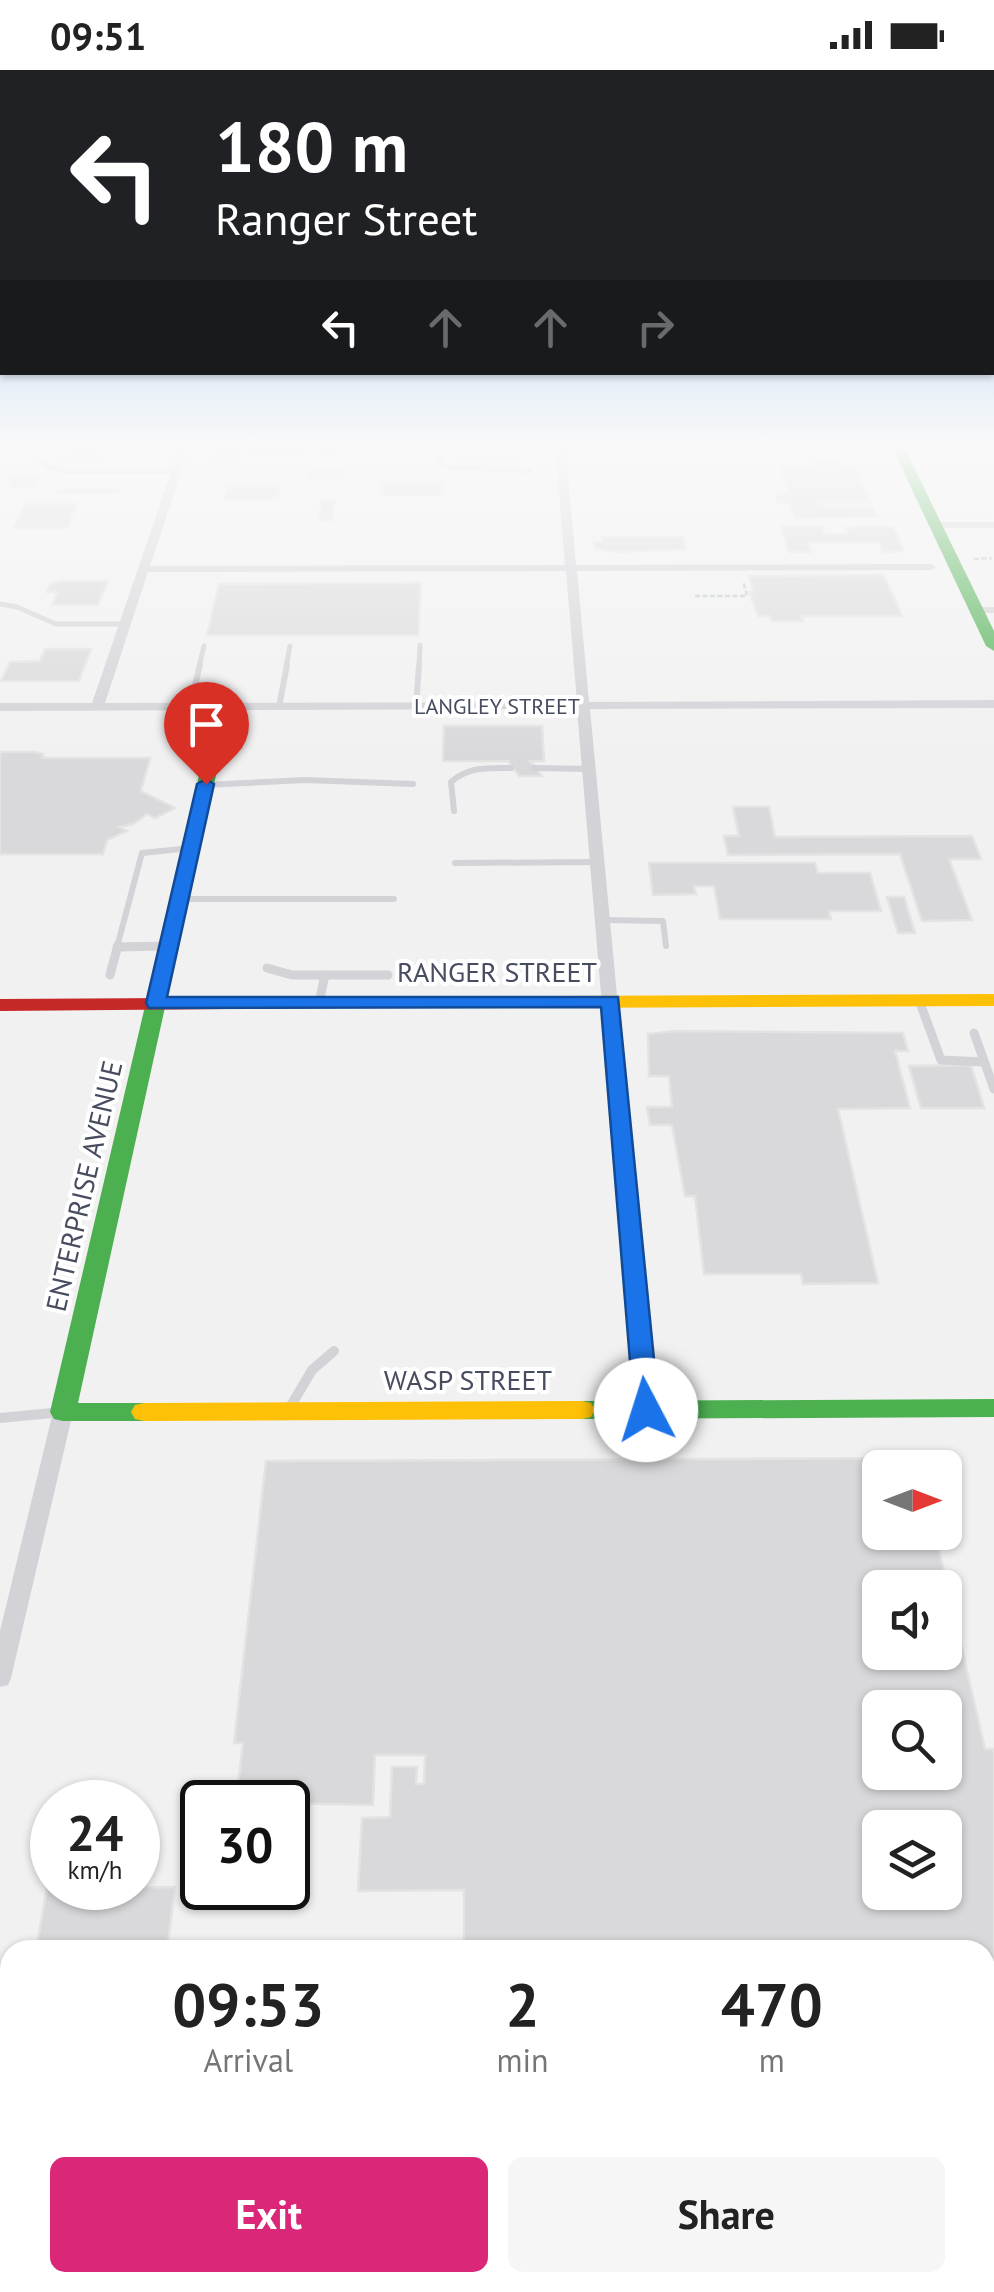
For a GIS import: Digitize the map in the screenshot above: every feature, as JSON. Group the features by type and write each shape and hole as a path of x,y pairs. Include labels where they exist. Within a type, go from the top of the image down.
{"main road":[{"path":"949,547 985,610 994,646"},
{"name":"ENTERPRISE AVENUE","path":"63,1412 223,707"},
{"name":"RANGER STREET","path":"0,1004 994,1000"},
{"name":"WASP STREET","path":"63,1412 994,1408"}],"street":[{"path":"97,706 152,547"},
{"path":"569,547 646,1410"},
{"path":"144,569 931,567"},
{"name":"LANGLEY STREET","path":"0,706 994,704"},
{"name":"ENTERPRISE AVENUE","path":"0,1678 63,1412"}],"lane":[{"path":"0,604 24,606 56,624 125,624"},
{"path":"416,707 420,645"},
{"path":"195,685 204,646"},
{"path":"280,707 290,646"},
{"path":"454,812 450,782 457,776 468,769 511,768"},
{"path":"534,768 590,769"},
{"path":"206,784 305,780 413,784"},
{"path":"110,975 142,852 191,848"},
{"path":"455,863 598,862"},
{"path":"180,898 394,899"},
{"path":"603,920 663,920 666,946"},
{"path":"117,947 169,946"},
{"path":"267,968 292,975 388,975"},
{"path":"318,1003 326,975"},
{"path":"919,1000 941,1060 984,1062"},
{"path":"974,1034 994,1089"},
{"path":"287,1411 312,1370 334,1351"},
{"path":"0,1418 63,1412"}],"path":[{"path":"969,558 992,558"}],"building":[{"path":"685,547 685,549 616,552 595,548"},
{"path":"787,547 809,547 811,552 789,552"},
{"path":"881,547 902,547 904,551 883,552"},
{"path":"884,575 902,616 801,616 803,621 772,621 770,616 758,616 749,592 753,592 749,576"},
{"path":"108,581 98,605 52,605 57,592 47,592 50,584"},
{"path":"421,583 418,635 207,635 219,584"},
{"path":"45,649 91,649 79,681 1,681 10,662 40,661"},
{"path":"444,726 542,726 544,761 530,761 542,776 519,776 508,761 443,761"},
{"path":"0,752 35,752 43,754 42,758 150,758 141,791 175,808 155,818 147,814 133,824 119,827 127,831 107,840 103,854 0,854"},
{"path":"733,807 769,807 775,837 972,836 981,859 949,859 972,920 922,921 900,854 728,855 724,836 739,836"},
{"path":"649,863 815,863 818,873 870,873 881,911 829,911 831,919 720,919 714,886 694,886 696,894 653,895"},
{"path":"887,897 904,897 915,933 898,933"},
{"path":"903,1033 908,1051 895,1051 910,1108 838,1109 878,1283 803,1284 801,1274 704,1274 695,1196 685,1196 672,1125 650,1125 647,1107 672,1107 669,1076 649,1076 648,1034"},
{"path":"971,1065 984,1108 921,1108 909,1066"},
{"path":"862,1458 862,1550 939,1550 944,1570 862,1570 862,1670 962,1670 962,1649 985,1749 994,1749 994,1940 464,1940 464,1890 358,1891 362,1818 390,1817 392,1767 417,1767 416,1784 424,1784 425,1755 375,1755 373,1805 310,1804 310,1780 239,1780 243,1743 234,1743 266,1461"},
{"path":"160,1887 175,1887 168,1940 38,1940 43,1910 160,1910"}],"traffic: fast":[{"path":"946,547 994,646"},
{"path":"144,1412 63,1412 223,707"},
{"path":"582,1410 994,1408"}],"traffic: slow":[{"path":"554,1002 994,1000"},
{"path":"144,1412 582,1410"}],"traffic: jam":[{"path":"0,1005 554,1002"}],"route":[{"path":"206,784 156,1003 610,1001 646,1410"}]}
